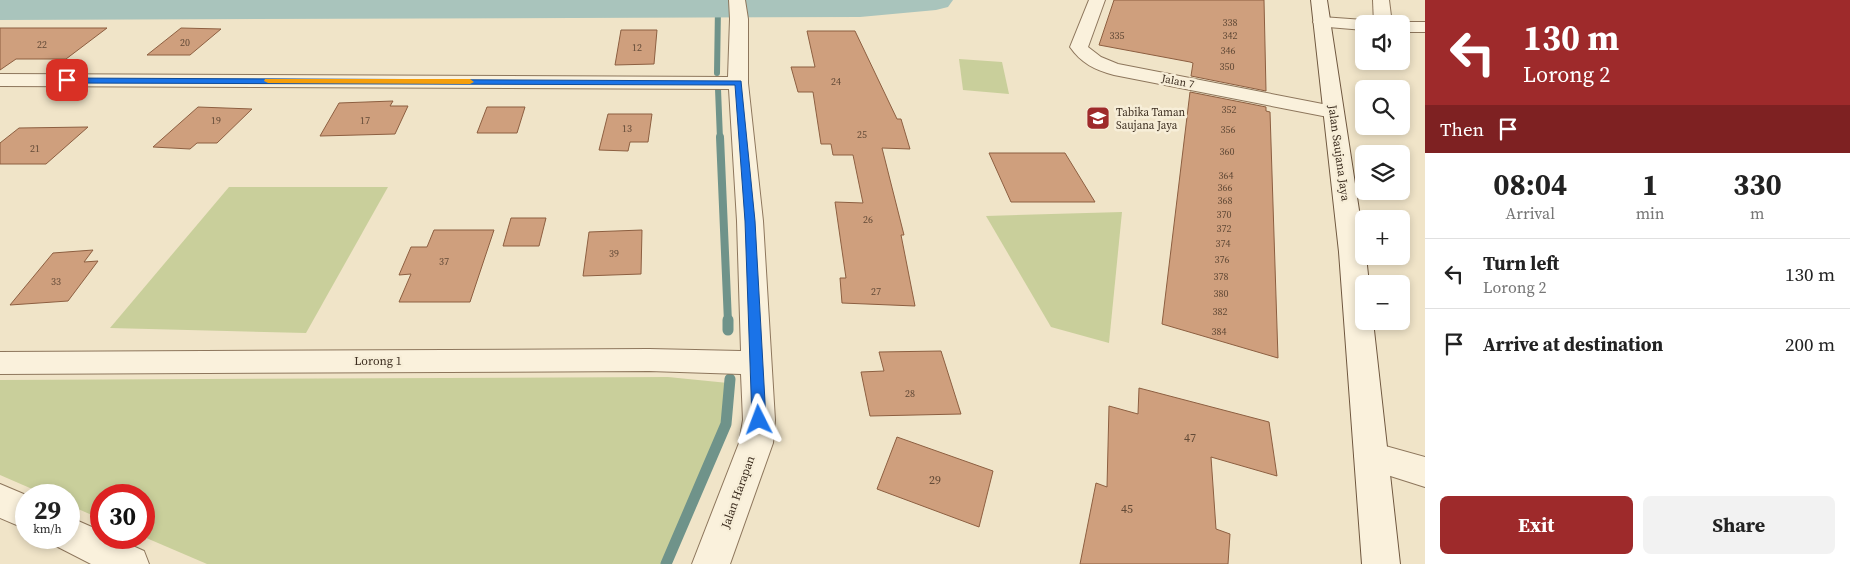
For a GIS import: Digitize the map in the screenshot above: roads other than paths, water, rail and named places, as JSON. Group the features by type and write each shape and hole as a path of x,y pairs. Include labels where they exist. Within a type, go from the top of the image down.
{"street":[{"name":"Jalan 7","path":"1097,0 1079,47 1084,55 1098,63 1114,69 1333,112"},
{"path":"1381,0 1382,15"},
{"name":"Jalan Harapan","path":"711,564 756,443 759,420 750,221 738,83 738,9"},
{"name":"Jalan Saujana Jaya","path":"1321,11 1352,252 1382,564"},
{"path":"1321,11 1355,22"},
{"path":"1410,27 1425,28"},
{"path":"0,80 738,83"},
{"name":"Lorong 1","path":"0,362 648,360 755,363"},
{"path":"1371,456 1425,472"},
{"path":"0,500 15,508"},
{"path":"80,539 130,564"}],"waterway":[{"path":"0,10 860,7 936,0"},
{"path":"717,73 718,7"},
{"path":"718,89 720,139"},
{"path":"720,137 728,322"},
{"path":"728,322 728,330"},
{"path":"666,564 726,424 730,379"}],"place":[{"name":"Tabika Taman Saujana Jaya","path":"1098,118"}]}
